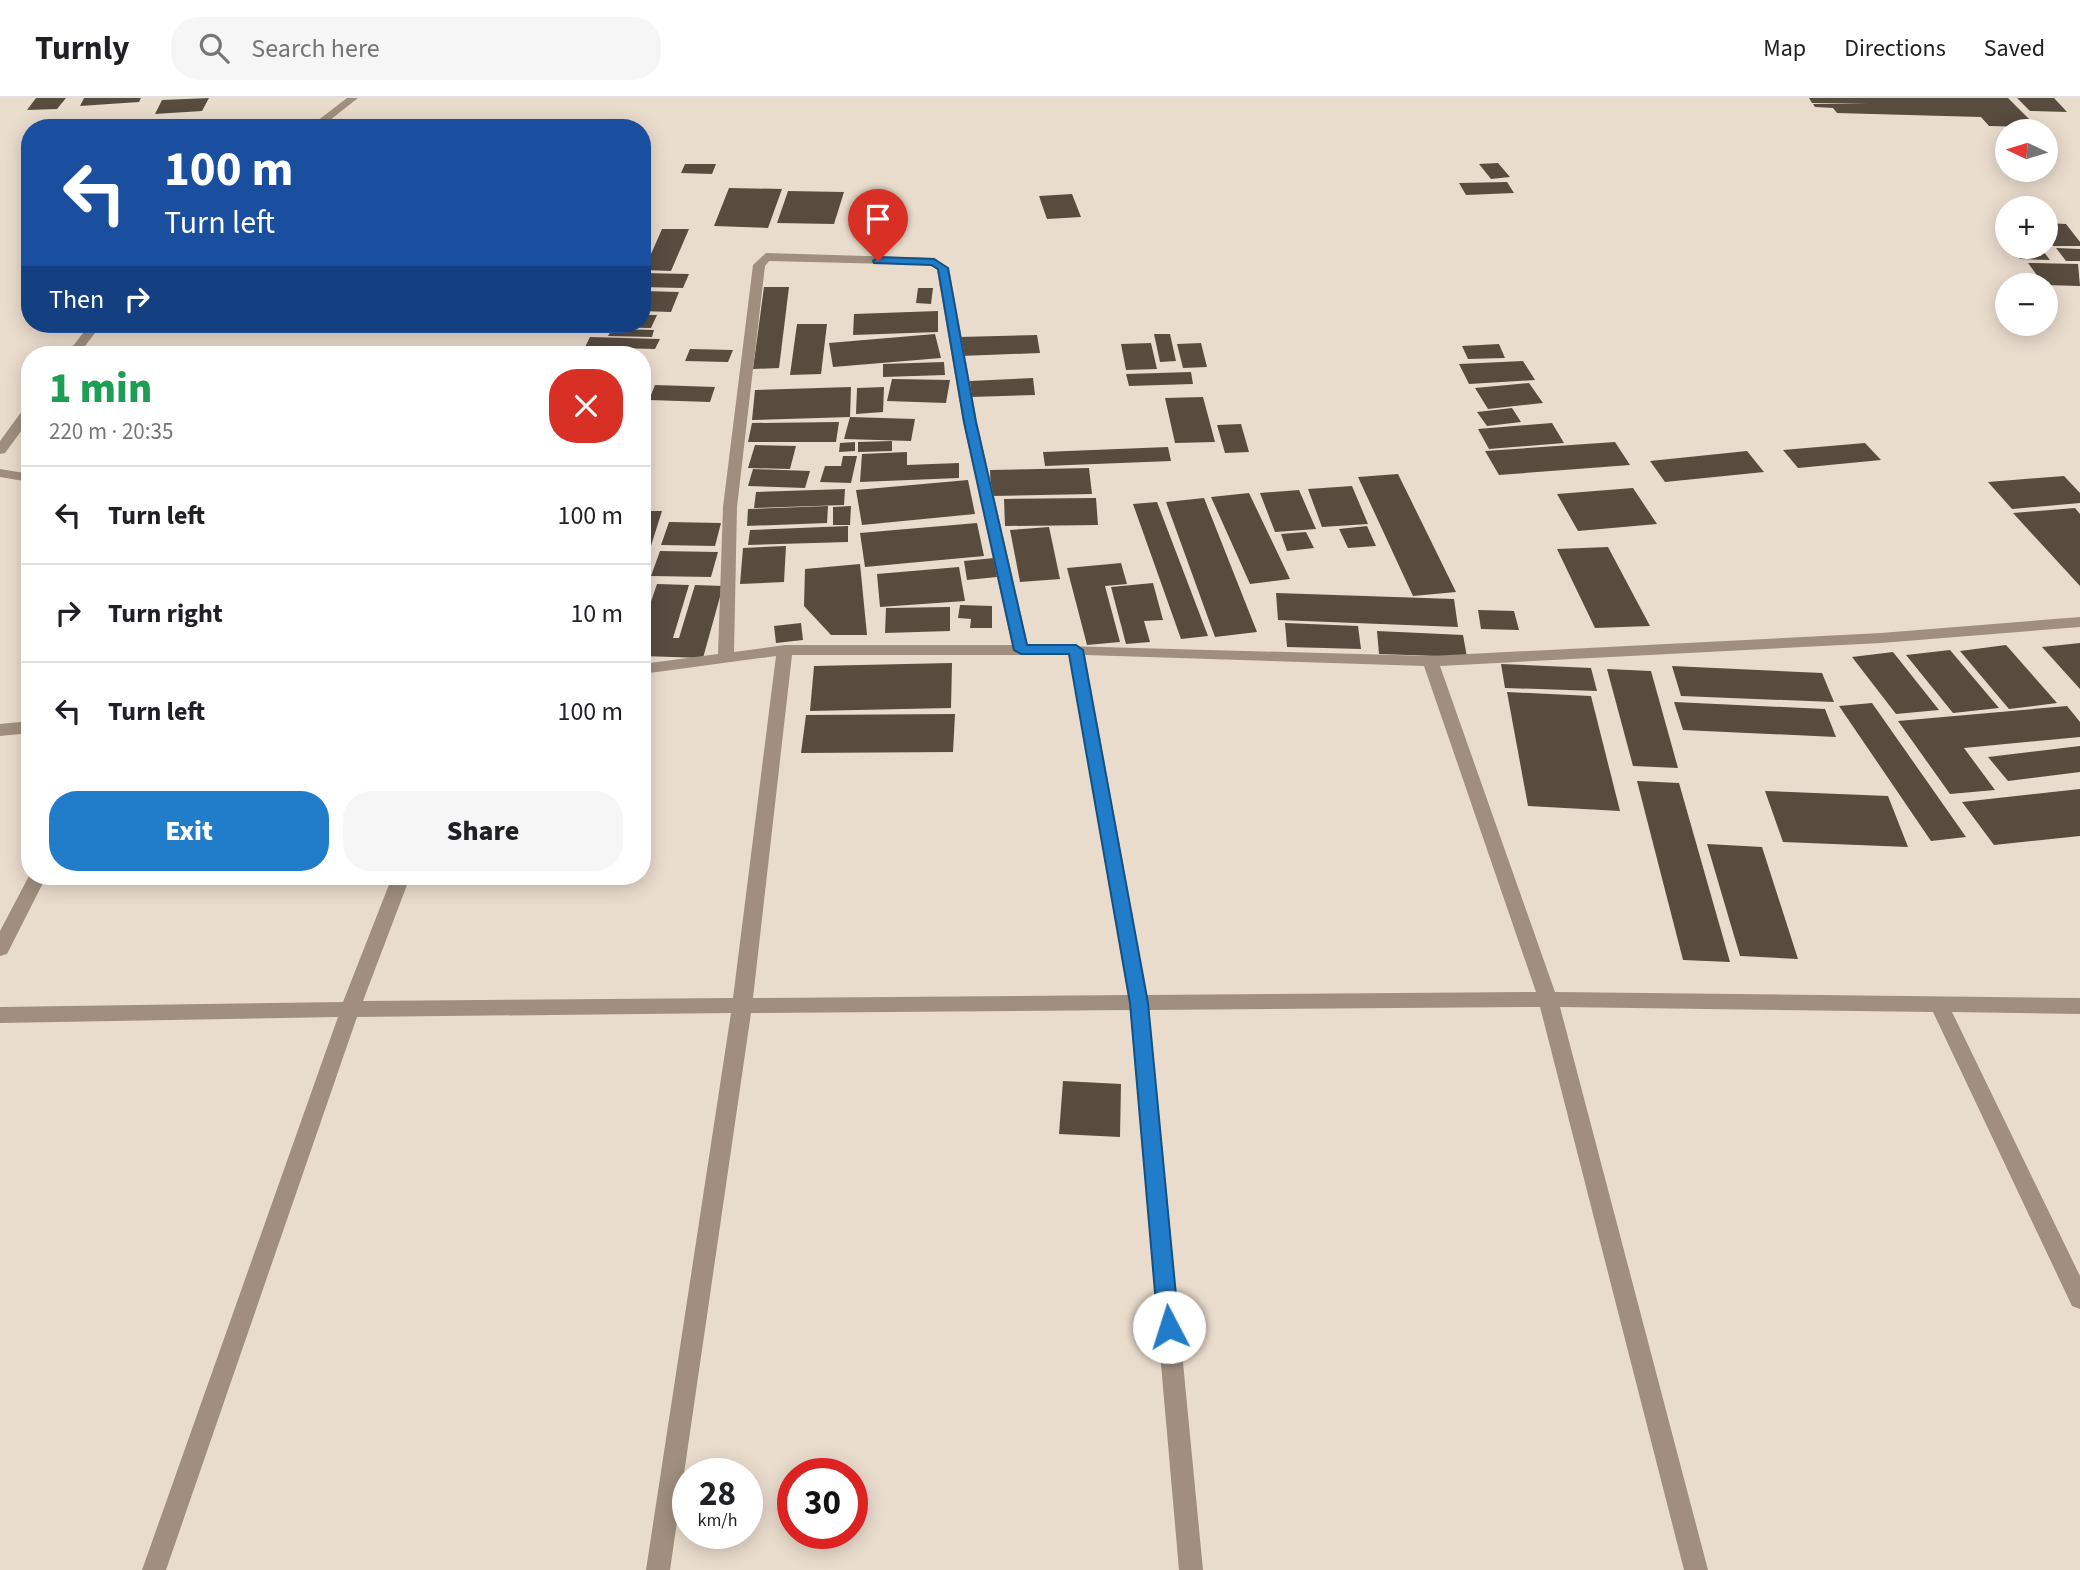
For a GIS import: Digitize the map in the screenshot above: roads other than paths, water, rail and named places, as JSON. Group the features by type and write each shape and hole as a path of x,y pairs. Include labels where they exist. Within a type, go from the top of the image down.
{"street":[{"path":"325,119 353,98"},
{"path":"726,657 730,507 759,264 766,257 934,262 943,268 970,422 1021,650"},
{"path":"0,450 21,422"},
{"path":"0,472 21,476"},
{"path":"651,668 785,650 1076,650 1430,661 1881,638 2080,622"},
{"path":"658,1570 742,1006 785,650"},
{"path":"1076,650 1139,1003 1191,1570"},
{"path":"1430,661 1548,999 1696,1570"},
{"path":"0,730 21,728"},
{"path":"0,949 33,885"},
{"path":"154,1570 350,1009 398,885"},
{"path":"0,1015 350,1009 1548,999 2080,1006"},
{"path":"1939,1004 2080,1299"}]}
